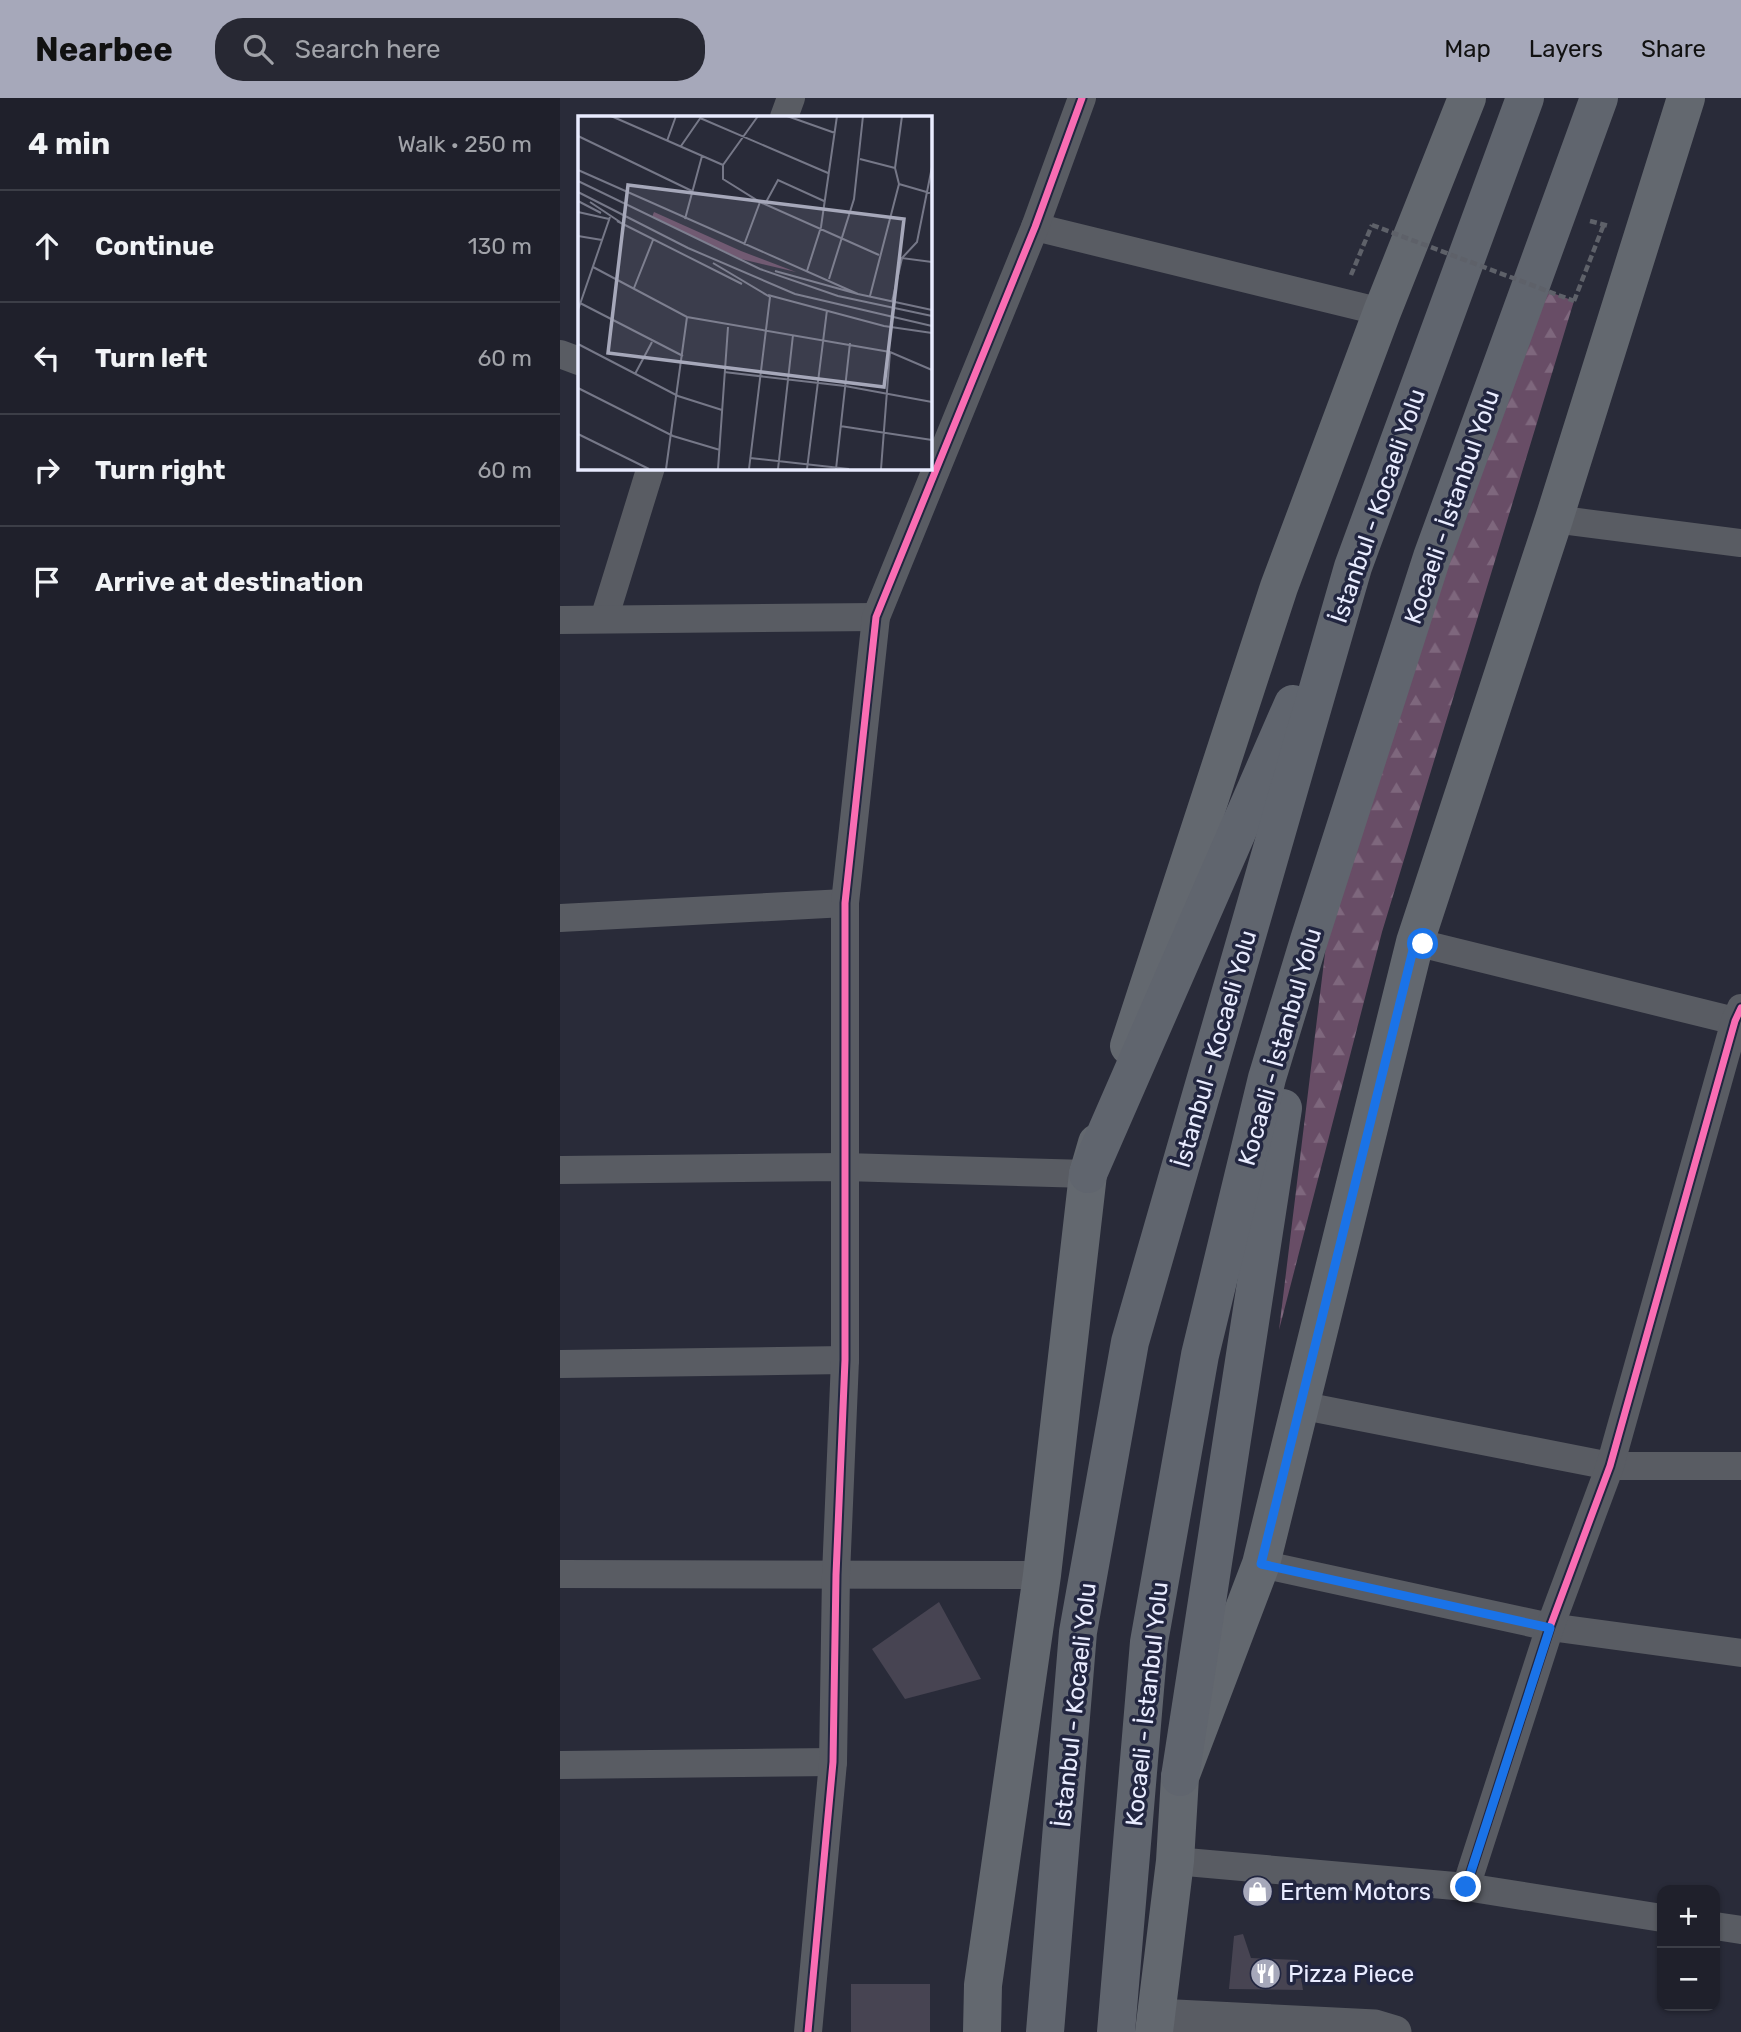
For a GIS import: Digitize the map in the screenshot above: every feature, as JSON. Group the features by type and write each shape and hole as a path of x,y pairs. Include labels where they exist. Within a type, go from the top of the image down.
{"highway":[{"name":"İstanbul - Kocaeli Yolu","path":"1045,2032 1078,1632 1130,1342 1353,567 1525,98"},
{"name":"Kocaeli - İstanbul Yolu","path":"1116,2032 1149,1642 1200,1355 1268,1078 1309,940 1432,557 1599,98"},
{"path":"1088,1174 1353,567"},
{"path":"1180,1777 1309,940"}],"main road":[{"path":"982,2032 983,1985 1042,1575 1088,1174 1279,587 1382,312 1467,98"},
{"path":"1155,2024 1175,1861 1180,1777 1261,1564 1415,942 1554,519 1686,98"}],"street":[{"path":"784,116 791,98"},
{"path":"808,2032 833,1762 836,1575 845,1360 845,903 876,617 1035,227 1082,98"},
{"path":"1035,227 1382,312"},
{"path":"560,354 578,361"},
{"path":"604,619 650,469"},
{"path":"1554,519 1741,543"},
{"path":"560,620 876,617"},
{"path":"560,918 845,903"},
{"path":"1415,942 1738,1014 1733,1061 1609,1466 1550,1628 1466,1887"},
{"path":"560,1170 844,1167 1088,1174"},
{"path":"560,1364 845,1360"},
{"path":"1299,1405 1609,1466 1741,1466"},
{"path":"1261,1564 1550,1628 1741,1653"},
{"path":"560,1574 1042,1575"},
{"path":"560,1765 833,1762"},
{"path":"1175,1861 1466,1887 1657,1917"},
{"path":"1720,1927 1741,1930"},
{"path":"1155,2024 1375,2026 1395,2032"}],"path":[{"path":"1351,275 1372,225 1574,301 1604,225"}],"green space":[{"path":"1539,288 1574,301 1382,932 1279,1330 1327,937"}],"building":[{"path":"939,1602 981,1679 905,1699 872,1649"},
{"name":"Pizza Piece","path":"1243,1934 1251,1958 1298,1960 1303,1990 1229,1989 1234,1936"},
{"path":"851,1984 930,1984 930,2032 851,2032"}],"cycle path":[{"path":"808,2032 833,1762 836,1575 845,1360 845,903 876,617 1035,227 1082,98"},
{"path":"1466,1887 1550,1627 1610,1466 1735,1021 1741,1008"}],"place":[{"name":"Ertem Motors","path":"1257,1892"},
{"name":"Pizza Piece","path":"1265,1974"}],"route":[{"path":"1423,944 1415,942 1261,1564 1550,1628 1466,1887"}]}
